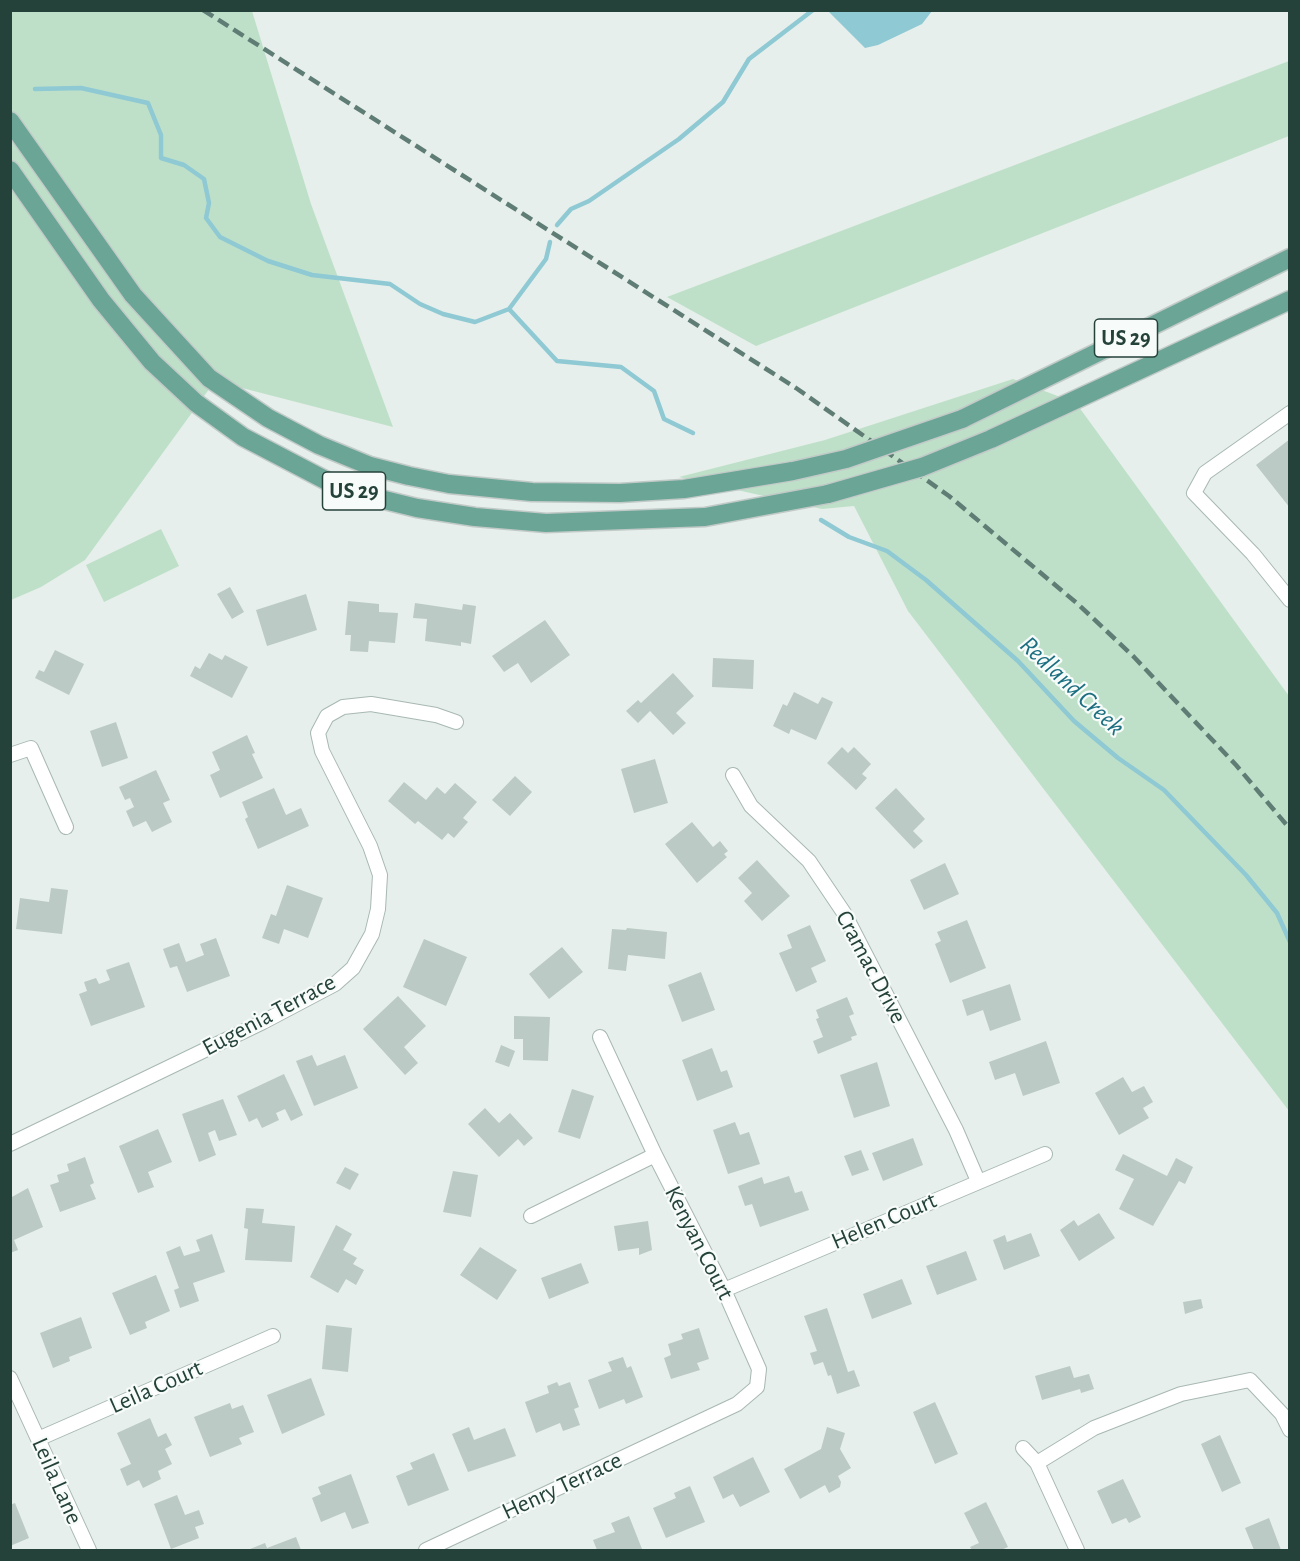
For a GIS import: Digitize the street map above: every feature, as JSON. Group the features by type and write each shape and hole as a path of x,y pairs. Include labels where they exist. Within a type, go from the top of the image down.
{"main road":[{"name":"US 29","path":"10,121 133,295 209,378 268,418 319,445 370,466 460,485 550,493 684,489 793,471 846,459 962,419 1290,258"},
{"name":"US 29","path":"10,170 101,300 152,362 196,403 243,437 290,463 338,485 364,495 417,508 475,518 546,523 705,517 828,494 922,467 991,439 1290,300"}],"street":[{"path":"1290,413 1205,473 1194,493 1252,554 1290,600"},
{"name":"Eugenia Terrace","path":"10,1144 263,1022 335,984 353,968 372,934 378,909 380,875 370,846 322,751 318,733 327,716 343,707 352,706 382,706 436,715 456,722"},
{"path":"10,755 30,748 66,827"},
{"name":"Cramac Drive","path":"733,775 751,806 809,861 844,913 956,1130 978,1181"},
{"name":"Kenyan Court","path":"600,1038 655,1155 724,1290 759,1369 757,1387 737,1404 698,1422"},
{"path":"531,1216 655,1155"},
{"name":"Helen Court","path":"724,1290 978,1181 1045,1155"},
{"name":"Leila Court","path":"38,1439 273,1336"},
{"name":"Leila Lane","path":"10,1378 89,1551"},
{"path":"1036,1463 1094,1428 1181,1394 1250,1380 1282,1414 1290,1430"},
{"name":"Henry Terrace","path":"426,1551 698,1422"},
{"path":"1023,1448 1036,1463 1077,1551"}],"green space":[{"path":"11,11 252,11 311,204 393,427 215,381 85,560 41,587 11,600"},
{"path":"1289,61 1289,136 756,346 667,297"},
{"path":"1013,379 1076,403 1289,696 1289,1111 908,611 854,506 822,509 679,477 825,440"},
{"path":"161,529 179,566 104,602 86,565"}],"water":[{"path":"828,11 932,11 922,24 878,45 865,48"}],"building":[{"path":"1290,439 1290,508 1256,465"},
{"path":"230,587 244,612 232,619 217,594"},
{"path":"306,594 317,630 267,646 256,610"},
{"path":"348,601 379,604 379,612 398,613 395,643 369,641 368,652 350,651 351,635 345,635"},
{"path":"415,603 462,610 463,604 476,606 471,644 461,642 461,646 425,641 427,619 413,618"},
{"path":"545,620 570,655 531,683 518,663 504,672 492,656"},
{"path":"55,650 84,664 69,695 35,678 39,670 44,672"},
{"path":"209,653 222,660 225,655 248,667 232,698 190,676 195,666 200,669"},
{"path":"713,658 754,660 753,689 712,687"},
{"path":"673,673 694,696 676,713 686,723 673,735 650,711 638,723 626,711 638,700 641,703"},
{"path":"794,692 818,704 822,697 833,702 816,740 791,729 789,734 773,726 783,704 787,706"},
{"path":"116,722 128,758 102,767 90,731"},
{"path":"247,735 255,753 252,754 263,778 220,798 210,775 220,770 212,752"},
{"path":"842,747 848,753 854,747 871,764 862,774 867,778 856,790 827,763"},
{"path":"655,759 668,803 634,813 621,769"},
{"path":"156,770 170,800 163,803 172,822 152,832 146,821 133,827 126,811 134,807 130,798 125,800 119,787"},
{"path":"515,776 532,792 510,816 492,800"},
{"path":"404,782 426,800 437,787 445,794 455,783 477,802 463,818 468,822 454,838 448,833 442,840 418,821 415,824 388,801"},
{"path":"274,788 286,815 301,808 309,826 258,849 245,819 248,817 242,802"},
{"path":"896,788 925,819 913,831 923,841 914,849 875,808"},
{"path":"692,822 713,847 720,841 728,851 724,854 727,857 697,883 665,844"},
{"path":"757,860 790,896 762,921 744,901 752,893 738,878"},
{"path":"945,863 959,894 924,910 910,880"},
{"path":"287,885 323,898 308,938 284,929 279,944 262,938 271,914 276,916"},
{"path":"51,888 68,890 62,934 16,929 20,898 49,902"},
{"path":"967,920 986,968 950,983 935,944 941,941 937,932"},
{"path":"810,925 826,961 811,968 817,982 796,992 779,953 792,948 787,935"},
{"path":"627,928 667,932 665,959 628,955 626,971 608,969 612,929 626,930"},
{"path":"216,938 230,976 187,992 177,966 170,968 163,949 179,943 186,962 204,955 200,944"},
{"path":"424,939 467,957 446,1006 403,987"},
{"path":"562,947 583,972 549,999 529,974"},
{"path":"129,962 145,1007 91,1026 79,994 87,991 84,982 96,978 99,984 110,980 106,970"},
{"path":"701,972 715,1010 682,1022 668,985"},
{"path":"1010,984 1021,1020 990,1031 983,1010 967,1016 962,1000"},
{"path":"398,996 426,1026 404,1047 418,1063 405,1075 363,1029"},
{"path":"847,997 854,1014 849,1016 857,1035 851,1037 852,1040 818,1054 813,1041 823,1037 816,1019 819,1018 816,1010"},
{"path":"514,1016 550,1017 548,1061 523,1060 523,1039 514,1039"},
{"path":"1046,1041 1060,1083 1023,1096 1015,1073 995,1080 989,1062"},
{"path":"501,1045 515,1051 509,1067 495,1062"},
{"path":"712,1048 721,1072 727,1070 733,1087 697,1101 682,1060"},
{"path":"312,1055 317,1066 345,1055 358,1088 314,1106 296,1061"},
{"path":"877,1062 890,1106 854,1118 840,1075"},
{"path":"284,1074 303,1115 291,1121 285,1109 276,1113 279,1120 262,1128 257,1118 249,1122 237,1096"},
{"path":"1123,1077 1132,1092 1144,1086 1153,1102 1143,1108 1149,1118 1119,1135 1095,1093"},
{"path":"572,1089 594,1096 580,1139 558,1132"},
{"path":"223,1099 237,1135 219,1141 215,1130 208,1133 216,1155 199,1162 182,1114"},
{"path":"485,1108 499,1123 510,1113 533,1138 524,1146 518,1139 499,1157 468,1124"},
{"path":"735,1122 740,1135 749,1132 760,1164 728,1174 713,1130"},
{"path":"158,1129 172,1162 148,1172 154,1187 138,1193 119,1146"},
{"path":"913,1138 923,1165 883,1181 872,1153"},
{"path":"861,1150 869,1170 852,1176 844,1156"},
{"path":"1123,1154 1167,1176 1176,1158 1193,1167 1185,1184 1179,1181 1153,1226 1119,1209 1134,1179 1115,1170"},
{"path":"85,1157 94,1183 90,1185 96,1199 60,1212 50,1185 59,1182 57,1175 69,1171 67,1164"},
{"path":"345,1167 359,1174 350,1190 336,1183"},
{"path":"453,1171 478,1175 471,1217 443,1212"},
{"path":"789,1176 795,1193 802,1191 809,1210 760,1227 752,1204 745,1206 738,1186 762,1177 764,1184"},
{"path":"28,1188 43,1227 14,1240 18,1250 10,1253 10,1198"},
{"path":"246,1208 264,1209 262,1223 295,1226 292,1262 245,1260 248,1229 244,1228"},
{"path":"1099,1213 1115,1238 1079,1261 1060,1230 1074,1220 1078,1226"},
{"path":"648,1221 652,1250 639,1255 639,1248 618,1251 614,1226"},
{"path":"336,1225 352,1234 343,1250 357,1258 353,1264 364,1270 356,1285 346,1279 338,1293 310,1277"},
{"path":"1031,1233 1040,1256 1004,1270 993,1240 1005,1235 1007,1242"},
{"path":"212,1234 225,1272 193,1283 199,1301 180,1308 174,1290 179,1288 166,1252 180,1246 184,1256 200,1251 196,1240"},
{"path":"480,1247 517,1270 497,1300 460,1275"},
{"path":"966,1251 977,1280 937,1295 926,1266"},
{"path":"581,1263 589,1283 549,1299 541,1278"},
{"path":"156,1275 170,1311 145,1322 147,1328 130,1335 112,1293"},
{"path":"902,1279 912,1304 872,1319 863,1294"},
{"path":"1201,1299 1203,1308 1185,1314 1183,1302"},
{"path":"827,1308 848,1372 854,1370 860,1386 837,1394 831,1375 828,1376 823,1362 814,1365 810,1353 817,1351 804,1316"},
{"path":"81,1317 92,1348 69,1357 70,1361 53,1368 40,1333"},
{"path":"326,1325 352,1328 348,1372 322,1369"},
{"path":"699,1328 709,1359 697,1363 700,1370 671,1379 664,1358 671,1355 668,1344 683,1339 681,1334"},
{"path":"623,1357 627,1368 631,1366 643,1397 626,1404 624,1399 599,1409 588,1380 612,1371 608,1362"},
{"path":"1070,1366 1074,1378 1089,1374 1094,1389 1081,1393 1080,1389 1042,1400 1035,1376"},
{"path":"311,1378 325,1415 282,1434 267,1395"},
{"path":"557,1382 559,1386 570,1382 579,1407 574,1409 580,1425 563,1431 560,1423 536,1433 525,1402 549,1393 547,1386"},
{"path":"935,1402 958,1454 935,1464 913,1412"},
{"path":"230,1403 232,1409 243,1405 254,1432 239,1438 242,1444 210,1457 194,1417"},
{"path":"150,1418 158,1437 166,1433 172,1445 165,1449 172,1464 158,1471 161,1479 143,1488 139,1480 127,1486 120,1469 131,1464 117,1433"},
{"path":"469,1427 474,1440 505,1428 516,1456 468,1472 452,1434"},
{"path":"827,1427 845,1433 840,1449 851,1468 838,1476 841,1482 840,1487 829,1493 825,1485 800,1499 784,1469 821,1449"},
{"path":"1220,1435 1241,1483 1222,1492 1201,1444"},
{"path":"434,1453 449,1490 408,1506 396,1476 413,1469 410,1463"},
{"path":"753,1457 770,1492 740,1507 733,1494 723,1499 713,1477"},
{"path":"351,1474 369,1523 352,1529 345,1512 321,1522 312,1498 321,1494 318,1487"},
{"path":"1123,1479 1141,1517 1129,1523 1126,1518 1112,1524 1097,1491"},
{"path":"690,1486 705,1522 666,1538 653,1508 676,1498 674,1493"},
{"path":"177,1495 185,1515 199,1510 204,1524 195,1527 199,1538 171,1549 154,1504"},
{"path":"986,1502 1008,1547 1001,1550 972,1550 970,1547 979,1543 964,1513"},
{"path":"15,1503 29,1538 10,1546 10,1505"},
{"path":"629,1516 642,1549 597,1550 593,1540 615,1532 611,1523"},
{"path":"1269,1518 1281,1550 1254,1550 1245,1528"},
{"path":"296,1537 301,1550 250,1549 265,1543 267,1548"}],"waterway":[{"path":"557,225 571,209 589,201 679,139 723,102 749,59 813,10"},
{"name":"Redland Creek","path":"35,89 81,88 148,103 161,135 161,158 184,165 204,179 209,203 206,218 220,237 268,261 312,275 390,284 420,304 443,314 475,322 509,309"},
{"path":"509,309 546,259 550,242"},
{"name":"Redland Creek","path":"509,309 557,361 621,367 654,391 664,419 693,433"},
{"name":"Redland Creek","path":"821,520 849,537 887,551 926,580 1018,661 1074,721 1118,758 1164,790 1246,875 1277,913 1290,942"}],"railway":[{"path":"203,10 796,388 949,496 1079,605 1134,657 1236,765 1290,829"}]}
